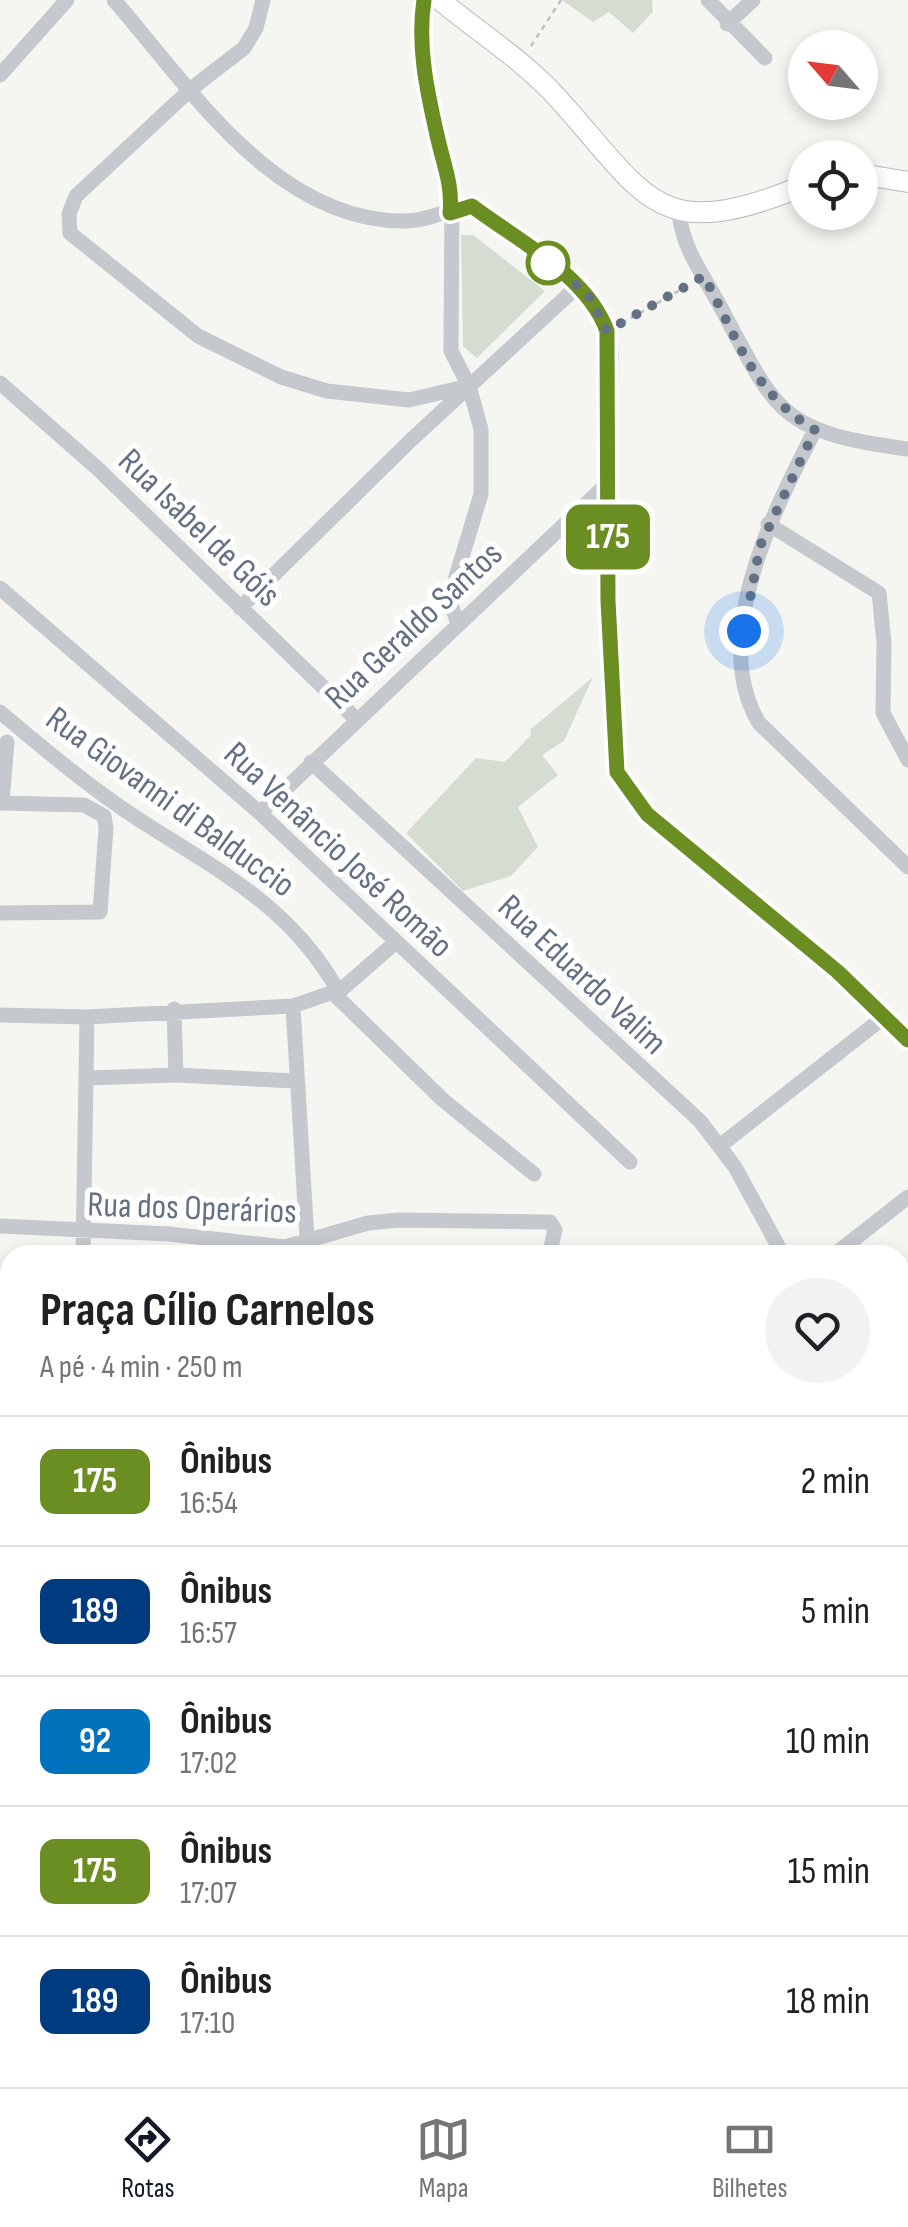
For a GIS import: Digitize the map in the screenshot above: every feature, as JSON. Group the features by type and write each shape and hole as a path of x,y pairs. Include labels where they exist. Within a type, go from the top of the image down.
{"main road":[{"path":"440,0 551,91 633,186 678,212 750,208 788,192"},
{"path":"878,177 908,182"}],"street":[{"path":"0,75 67,0"},
{"path":"114,0 234,138 271,170 311,196 360,215 393,221 432,219 472,206 578,286 600,311 607,331 610,709 617,772 647,814 838,972 908,1040"},
{"path":"263,0 256,28 244,48 192,89 76,196 68,214 70,233 198,336 281,377 328,391 409,400 469,386"},
{"path":"424,0 420,42 436,134 450,178 451,351 469,386 481,430 482,473 475,522 449,600 458,623"},
{"path":"708,0 726,24 765,58"},
{"path":"726,24 754,0"},
{"path":"678,212 681,239 755,378 784,412 815,430 908,449"},
{"path":"240,608 578,286"},
{"name":"Rua Isabel de Góis","path":"0,382 97,468 356,718"},
{"path":"815,430 768,524 744,631 744,679 751,709 760,723 908,867"},
{"name":"Rua Geraldo Santos","path":"260,813 608,483"},
{"path":"768,524 879,593 884,643 883,713 908,760"},
{"name":"Rua Venâncio José Romão","path":"0,588 260,813 630,1162"},
{"name":"Rua Giovanni di Balduccio","path":"0,712 95,803 232,875 290,926 336,992 443,1100 534,1174"},
{"path":"0,913 100,912 105,820 95,803 1,803 6,742"},
{"name":"Rua Eduardo Valim","path":"311,762 721,1145 777,1245"},
{"path":"0,1016 87,1017 293,1006 336,992 396,942"},
{"path":"293,1006 308,1245"},
{"path":"174,1010 176,1075"},
{"path":"83,1245 87,1017"},
{"path":"721,1145 884,1018"},
{"path":"88,1078 176,1075 296,1081"},
{"path":"847,1245 908,1197"},
{"name":"Rua dos Operários","path":"317,1245 368,1223 502,1219 550,1222 554,1230 550,1245"},
{"name":"Rua dos Operários","path":"0,1226 83,1234 169,1234 218,1245"}],"path":[{"path":"520,64 560,0"},
{"path":"607,331 704,276"}],"shaded area":[{"path":"562,0 652,0 653,12 633,33 609,12 593,22"},
{"path":"461,235 473,235 545,291 477,358 463,346"},
{"path":"593,677 564,741 542,755 558,775 518,807 538,847 511,876 463,891 406,833 476,758 505,762 531,735 530,730"}],"bus line":[{"name":"175","path":"424,0 420,42 436,134 450,178 450,213 472,206 552,266 587,293 600,311 607,331 611,352 608,601 613,757 617,772 647,814 838,972 908,1040"}],"route":[{"path":"548,263 587,293 600,311 607,331 704,276 755,378 784,412 815,430 760,546 744,631"}]}
